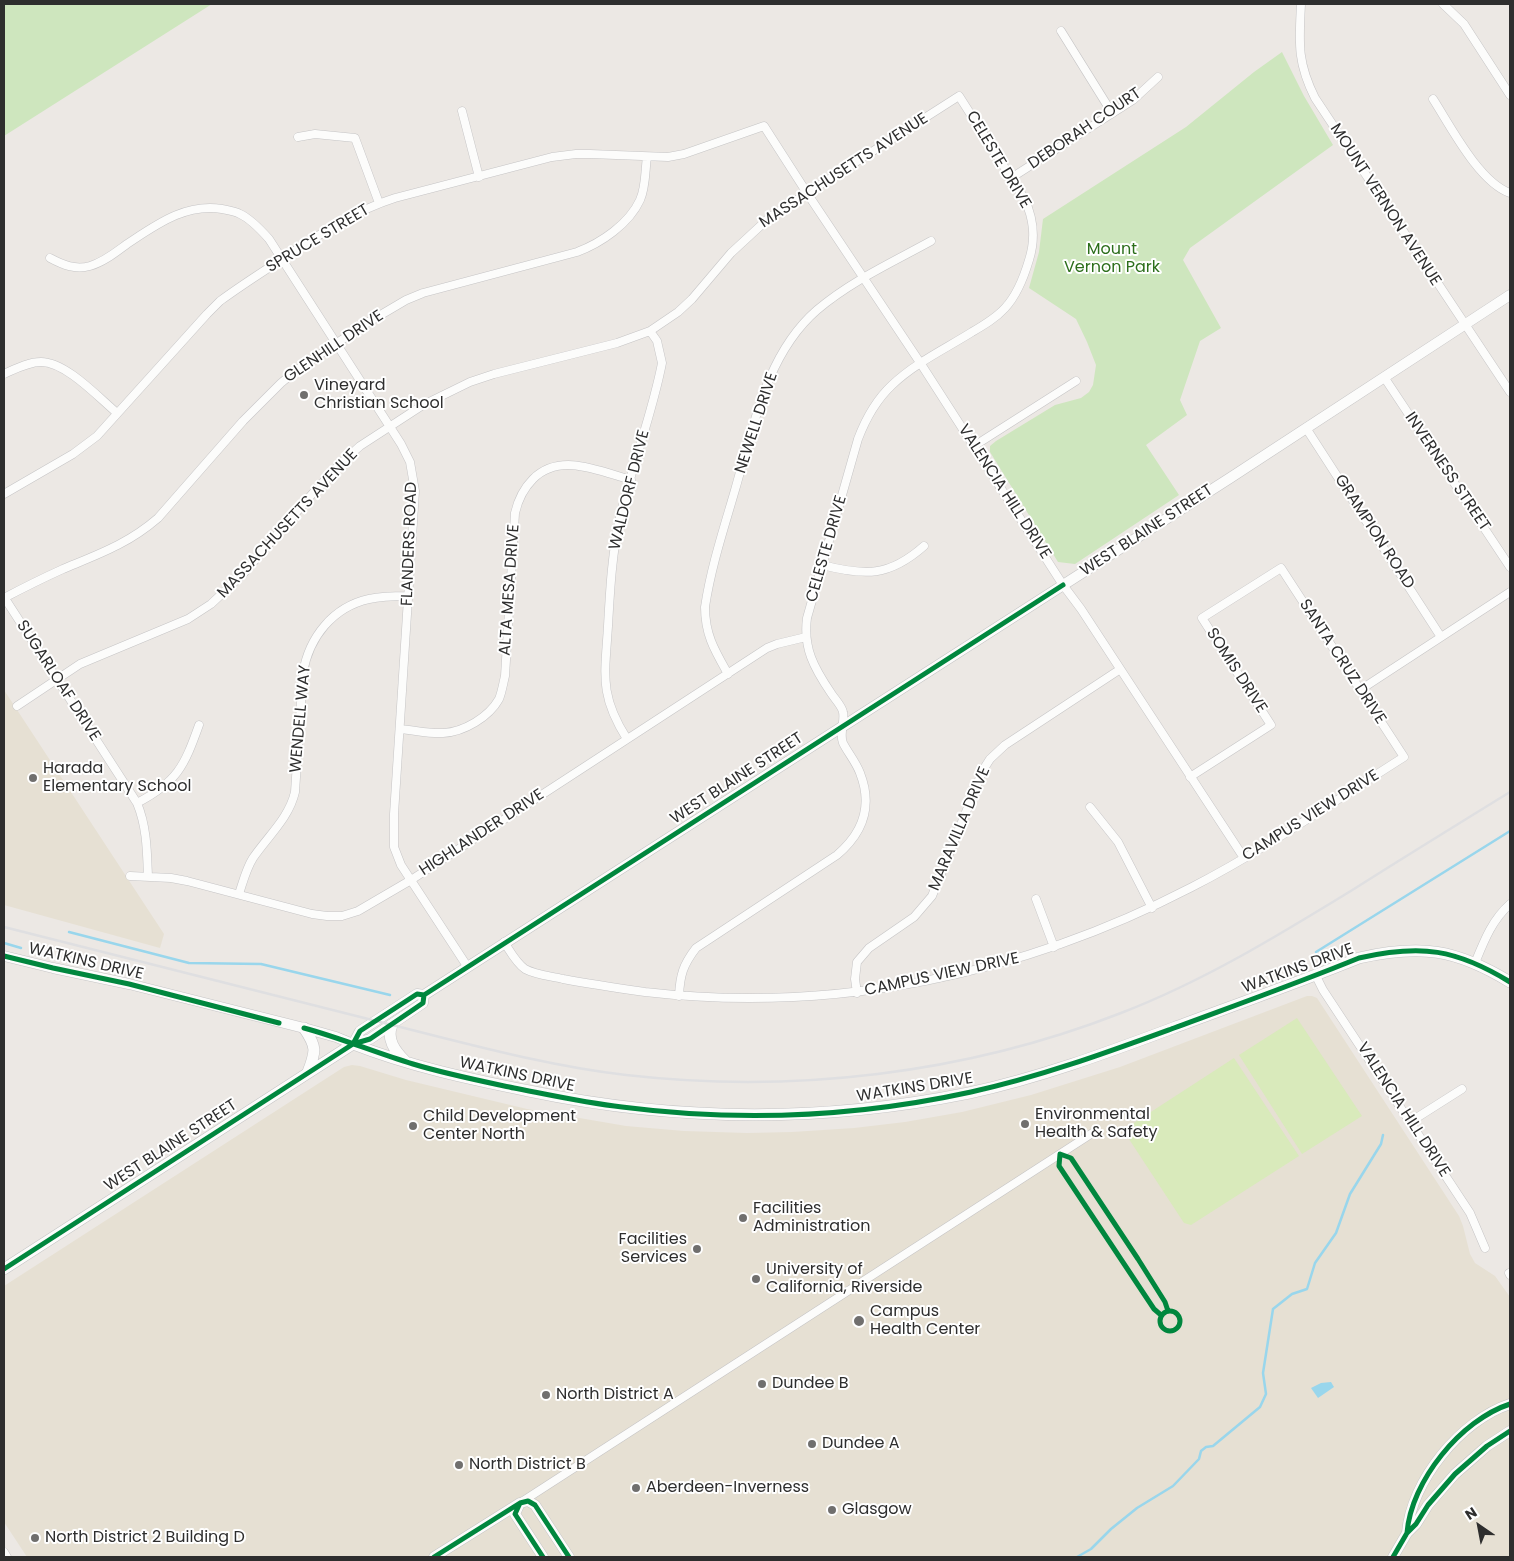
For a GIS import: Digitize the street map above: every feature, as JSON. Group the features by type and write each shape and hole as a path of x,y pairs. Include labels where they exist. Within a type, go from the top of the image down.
{"main road":[{"name":"WATKINS DRIVE","path":"352,1044 405,1061 485,1082 623,1107 763,1116 841,1112 922,1101 1019,1080 1124,1046 1316,976 1359,958 1397,951 1438,952 1457,956 1475,963 1510,982"},
{"path":"392,1025 389,1031 390,1041 405,1061"},
{"path":"304,1028 314,1044 315,1051 308,1072"},
{"name":"WEST BLAINE STREET","path":"4,1269 352,1044"}],"street":[{"name":"MOUNT VERNON AVENUE","path":"1301,4 1299,42 1308,84 1510,392"},
{"path":"1443,4 1464,24 1510,95"},
{"path":"1061,31 1112,113"},
{"name":"DEBORAH COURT","path":"1011,178 1133,100 1158,77"},
{"name":"CELESTE DRIVE","path":"679,996 681,974 685,964 696,948 837,855 850,844 858,832 866,803 865,789 860,773 842,741 843,711 816,668 806,637 808,618 822,565 864,424 882,395 904,375 997,316 1006,307 1015,294 1031,254 1034,238 1034,223 1024,198 959,96"},
{"name":"MASSACHUSETTS AVENUE","path":"17,706 80,664 188,619 211,604 243,574 312,493 360,446 424,405 470,382 494,374 617,343 650,331 678,312 692,299 731,253 770,217 959,96"},
{"path":"1433,99 1480,171 1498,188 1510,193"},
{"path":"462,111 480,177"},
{"name":"VALENCIA HILL DRIVE","path":"764,126 806,193 921,364 1063,585 1081,609 1119,670 1244,858"},
{"name":"SPRUCE STREET","path":"4,494 84,447 97,436 220,301 283,258 338,224 378,203 565,155 668,157 684,154 764,126"},
{"path":"298,137 315,134 355,138 378,203"},
{"name":"GLENHILL DRIVE","path":"4,597 42,578 120,546 145,529 158,518 264,399 298,370 388,310 423,293 590,247 631,214 640,200 647,157"},
{"name":"FLANDERS ROAD","path":"50,258 64,265 91,266 104,260 164,220 188,211 212,208 230,210 245,217 269,239 283,258 391,427 410,462 415,491 394,814 394,847 396,855 411,880 467,966"},
{"name":"NEWELL DRIVE","path":"728,674 711,644 705,620 705,607 726,520 760,403 776,364 796,334 829,301 863,278 931,241"},
{"name":"WEST BLAINE STREET","path":"352,1044 360,1031 417,994 424,995 1063,585 1510,295"},
{"name":"WALDORF DRIVE","path":"627,739 616,722 610,707 606,694 605,675 616,536 662,363 657,342 650,331"},
{"path":"4,374 29,364 47,362 66,371 117,413"},
{"name":"INVERNESS STREET","path":"1384,377 1510,567"},
{"path":"974,446 1076,381"},
{"name":"GRAMPION ROAD","path":"1306,428 1441,637"},
{"name":"ALTA MESA DRIVE","path":"400,729 443,733 457,730 482,717 494,707 499,698 505,676 515,513 518,502 528,483 550,467 564,464 578,465 631,480"},
{"path":"822,565 849,572 875,572 904,561 924,546"},
{"name":"SANTA CRUZ DRIVE","path":"1202,618 1280,568 1404,757"},
{"path":"1360,690 1510,592"},
{"name":"WENDELL WAY","path":"239,894 248,866 286,814 295,792 303,673 305,659 315,638 322,627 352,604 379,597 408,596"},
{"name":"SUGARLOAF DRIVE","path":"4,597 137,803 142,814 146,836 148,877"},
{"name":"SOMIS DRIVE","path":"1190,777 1271,725 1202,618"},
{"name":"HIGHLANDER DRIVE","path":"130,876 171,878 312,914 342,916 358,912 411,880 767,648 806,637"},
{"name":"MARAVILLA DRIVE","path":"857,993 857,962 869,948 914,917 932,896 977,781 990,759 1005,745 1119,670"},
{"path":"137,803 156,793 175,777 190,750 199,726"},
{"name":"CAMPUS VIEW DRIVE","path":"504,942 524,968 538,974 605,986 679,996 723,998 811,997 857,993 927,981 1017,960 1152,908 1244,858 1404,757"},
{"path":"1090,807 1118,842 1152,908"},
{"path":"1036,898 1054,947"},
{"path":"1475,963 1490,928 1502,911 1510,904"},
{"name":"WATKINS DRIVE","path":"4,956 129,984 304,1028 336,1037 352,1044"},
{"name":"VALENCIA HILL DRIVE","path":"1316,976 1323,990 1470,1213 1485,1248"},
{"name":"WEST BLAINE STREET","path":"352,1044 370,1039 392,1025 424,1003 424,995"},
{"path":"1410,1122 1462,1089"},
{"path":"434,1557 1094,1132"},
{"path":"1406,1533 1408,1519 1420,1490 1445,1452 1456,1439 1485,1416 1510,1404"},
{"path":"1393,1557 1406,1533 1416,1524 1428,1505 1455,1474 1487,1446 1510,1431"},
{"path":"520,1503 528,1501 535,1506 569,1557"},
{"path":"520,1503 516,1514 543,1557"},
{"path":"4,1552 7,1557"}],"shaded area":[{"name":"Harada Elementary School","path":"4,690 164,934 160,948 4,905"},
{"name":"University of California, Riverside","path":"1307,996 1317,998 1459,1216 1470,1254 1475,1263 1495,1276 1510,1297 1510,1557 27,1557 4,1522 4,1286 344,1067 360,1066 406,1080 527,1109 626,1126 684,1131 747,1133 854,1128 905,1122 962,1112 1031,1095 1120,1067"}],"green space":[{"path":"4,4 212,4 4,136"},
{"name":"Mount Vernon Park","path":"1282,52 1304,96 1333,145 1190,248 1183,260 1221,328 1200,341 1180,400 1187,415 1146,445 1179,495 1075,564 1058,562 990,452 990,446 996,441 1055,405 1081,398 1089,392 1093,385 1096,365 1076,319 1029,288 1039,252 1043,219 1186,127"},
{"path":"1297,1018 1362,1116 1302,1154 1239,1055"},
{"path":"1234,1058 1299,1156 1191,1225 1184,1223 1123,1130"}],"water":[{"path":"1331,1382 1334,1387 1318,1398 1311,1388 1321,1383"}],"waterway":[{"path":"1316,952 1510,831"},
{"path":"69,932 189,963 261,964 390,995"},
{"path":"4,943 21,948"},
{"path":"1077,1557 1091,1549 1111,1529 1137,1508 1173,1486 1199,1459 1201,1451 1206,1447 1213,1446 1260,1407 1266,1394 1263,1373 1273,1309 1292,1294 1307,1289 1315,1263 1336,1233 1350,1194 1381,1144 1383,1135"}],"railway":[{"path":"4,927 479,1047 567,1066 626,1075 689,1080 752,1082 815,1080 878,1074 940,1064 1001,1051 1062,1034 1121,1013 1182,987 1269,940 1510,792"}],"cycle path":[{"path":"353,1044 360,1031 417,994 424,995 1063,585"},
{"path":"304,1028 438,1071 582,1101 666,1112 797,1115 885,1107 971,1092 1023,1079 1149,1037 1359,958 1401,951 1438,952 1472,962 1510,982"},
{"path":"4,956 129,984 279,1023"},
{"path":"4,1269 353,1044 370,1039 423,1003 424,995"},
{"path":"1161,1315 1154,1309 1059,1166 1060,1154 1071,1158 1138,1259 1165,1302 1168,1311"},
{"path":"1166,1311 1174,1311 1180,1317 1180,1321 1180,1325 1174,1331 1166,1331 1160,1325 1160,1317 1166,1311"},
{"path":"1407,1533 1418,1493 1428,1474 1442,1455 1457,1438 1474,1424 1492,1412 1510,1404"},
{"path":"1393,1557 1407,1533 1455,1474 1487,1446 1510,1431"},
{"path":"434,1557 520,1503 528,1501 535,1505 569,1557"},
{"path":"520,1503 515,1514 543,1557"}],"place":[{"name":"Vineyard Christian School","path":"304,395"},
{"name":"Harada Elementary School","path":"33,778"},
{"name":"Environmental Health & Safety","path":"1025,1124"},
{"name":"Child Development Center North","path":"413,1126"},
{"name":"Facilities Administration","path":"743,1218"},
{"name":"Facilities Services","path":"697,1249"},
{"name":"University of California, Riverside","path":"756,1279"},
{"name":"Campus Health Center","path":"859,1321"},
{"name":"Dundee B","path":"762,1384"},
{"name":"North District A","path":"546,1395"},
{"name":"Dundee A","path":"812,1444"},
{"name":"North District B","path":"459,1465"},
{"name":"Aberdeen-Inverness","path":"636,1488"},
{"name":"Glasgow","path":"832,1510"},
{"name":"North District 2 Building D","path":"35,1538"}]}
